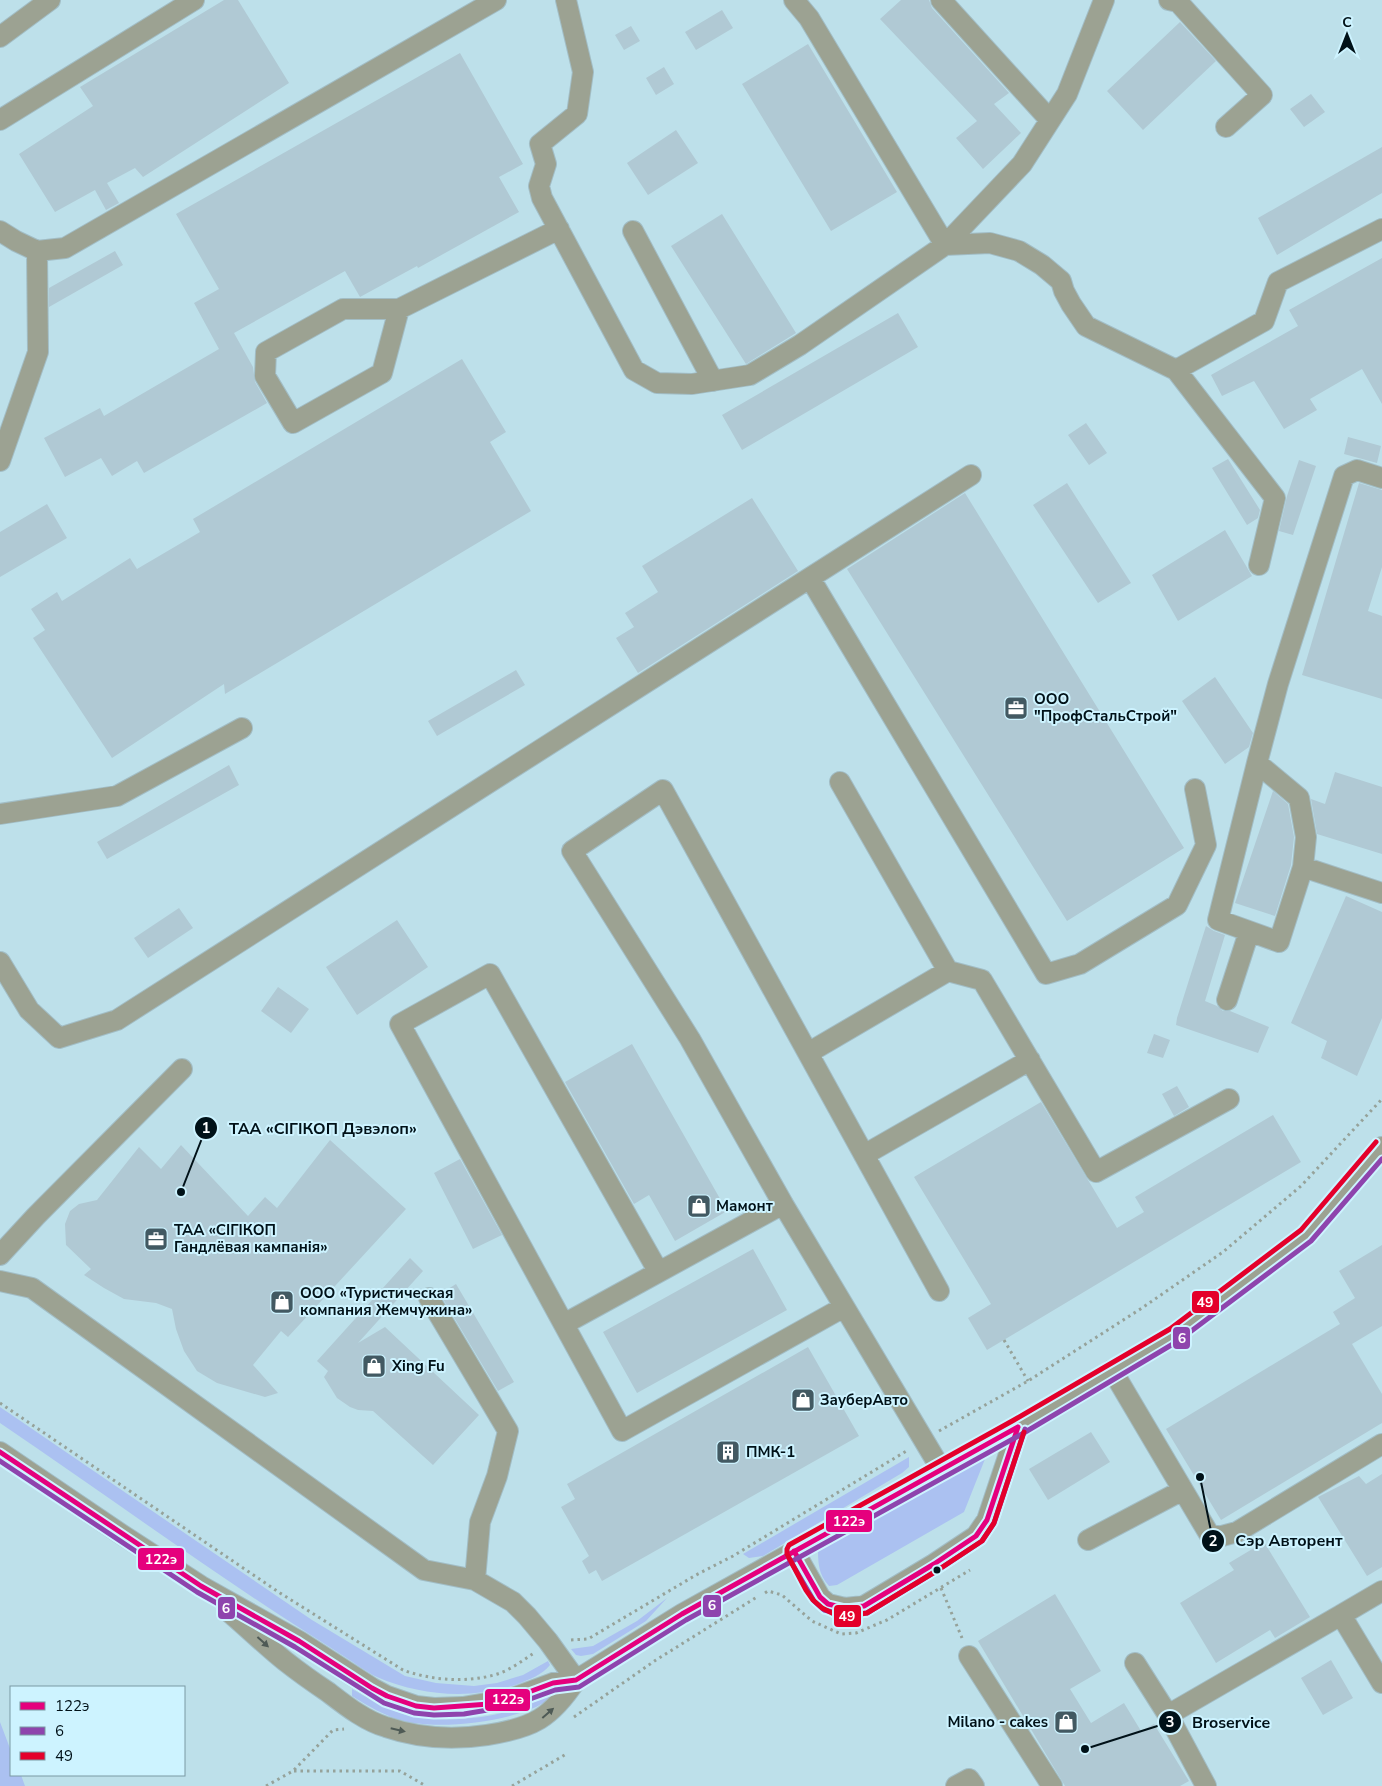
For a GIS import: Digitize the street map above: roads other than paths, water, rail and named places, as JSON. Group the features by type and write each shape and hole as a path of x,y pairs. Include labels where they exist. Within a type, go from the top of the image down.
{"street":[{"path":"0,38 50,0"},
{"path":"0,120 194,0"},
{"path":"0,231 37,252 65,248 496,0"},
{"path":"566,0 583,72 577,114 540,144 546,164 539,186 542,198 634,370 657,383 692,384 750,375 800,344 945,245 1022,164 1067,94 1104,0"},
{"path":"794,0 809,18 945,245"},
{"path":"941,0 1050,120"},
{"path":"1169,0 1178,2 1262,95 1226,127"},
{"path":"399,308 382,373 293,423 265,376 266,352 343,309 399,308 558,228"},
{"path":"1176,370 1264,321 1278,282 1382,229"},
{"path":"633,231 713,381"},
{"path":"945,245 990,244 1019,252 1042,265 1061,281 1070,304 1086,326 1176,370 1275,498 1259,565"},
{"path":"0,461 38,352 37,252"},
{"path":"1257,763 1299,798 1306,836 1303,867 1279,942 1218,920 1257,763 1278,684 1344,476 1357,470 1382,478"},
{"path":"0,962 28,1010 59,1038 117,1020 971,476"},
{"path":"810,578 1046,974 1080,964 1176,905 1206,844 1195,789"},
{"path":"0,814 117,796 242,728"},
{"path":"840,782 948,971"},
{"path":"939,1291 663,790 572,851 690,1039 783,1204 940,1470"},
{"path":"1303,867 1382,893"},
{"path":"1227,1000 1249,932"},
{"path":"808,1053 948,971 982,980 1096,1172 1229,1100"},
{"path":"658,1271 490,974 400,1024 622,1431 844,1307"},
{"path":"864,1155 1030,1060"},
{"path":"0,1255 182,1068"},
{"path":"0,1452 201,1586 299,1641 387,1696 416,1706 434,1708 489,1704 510,1699 554,1683 576,1680 682,1614 1018,1427 1174,1335 1306,1236 1382,1147"},
{"path":"564,1324 783,1204"},
{"path":"0,1280 32,1288 424,1570 475,1580 513,1602 548,1641 576,1680"},
{"path":"429,1298 508,1431 497,1476 480,1522 475,1580"},
{"path":"1112,1370 1209,1534 1218,1537 1237,1532 1382,1444"},
{"path":"794,1551 820,1597 828,1604 845,1608 864,1606 976,1536 987,1520 1018,1427"},
{"path":"1088,1540 1183,1490"},
{"path":"201,1586 284,1661 349,1708 385,1727 416,1734 452,1738 508,1732 530,1725 544,1717 564,1698 576,1680"},
{"path":"1168,1716 1382,1591"},
{"path":"1341,1615 1382,1683"},
{"path":"969,1656 1052,1786"},
{"path":"1134,1663 1168,1716 1206,1786"},
{"path":"956,1786 969,1779 974,1786"}],"place":[{"name":"ООО \"ПрофСтальСтрой\"","path":"1016,708"},
{"name":"ТАА «СІГІКОП Дэвэлоп»","path":"181,1192"},
{"name":"Мамонт","path":"699,1206"},
{"name":"ТАА «СІГІКОП Гандлёвая кампанія»","path":"156,1239"},
{"name":"ООО «Туристическая компания Жемчужина»","path":"282,1302"},
{"name":"Xing Fu","path":"374,1366"},
{"name":"ЗауберАвто","path":"803,1400"},
{"name":"ПМК-1","path":"728,1452"},
{"name":"Сэр Авторент","path":"1200,1477"},
{"name":"Milano - cakes","path":"1066,1722"},
{"name":"Broservice","path":"1085,1749"}]}
